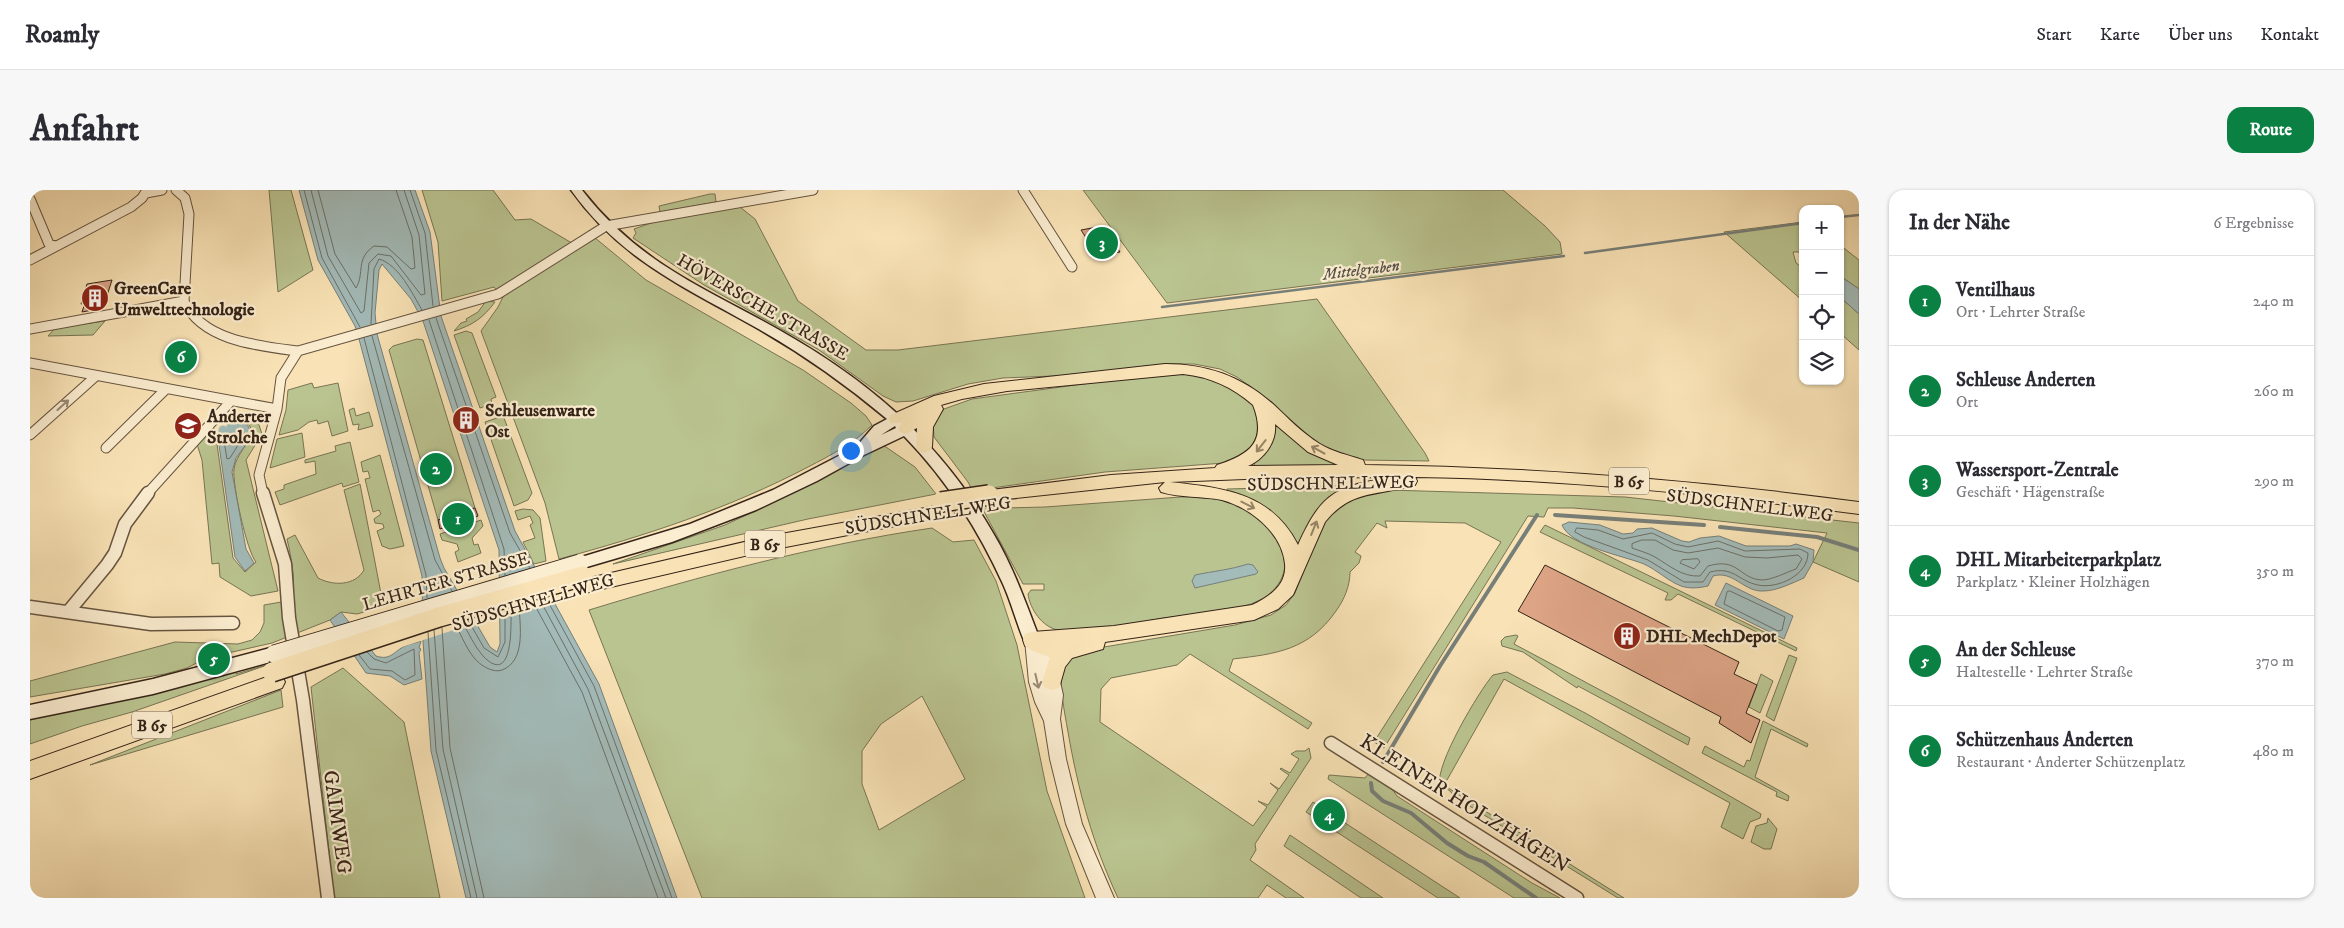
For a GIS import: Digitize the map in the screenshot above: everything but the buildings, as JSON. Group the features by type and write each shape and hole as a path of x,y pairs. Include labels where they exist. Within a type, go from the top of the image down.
{"highway":[{"path":"902,423 918,407 987,388 1013,384 1190,369 1225,377 1243,387 1294,433 1319,451 1404,476"},
{"path":"902,423 934,411 958,395"},
{"path":"1184,475 1226,469 1237,465 1254,454 1267,438 1268,429 1268,421 1259,401"},
{"path":"924,447 925,428 934,411"},
{"name":"SÜDSCHNELLWEG","path":"30,758 274,669 371,649 583,575 770,543 944,506 1086,483 1184,475 1404,476 1632,481 1859,508"},
{"path":"1032,640 1114,634 1254,612 1281,597 1287,590 1324,509 1348,493 1404,476"},
{"name":"SÜDSCHNELLWEG","path":"992,499 1404,476 1640,493 1859,518"},
{"path":"1167,488 1220,494 1237,499 1261,512 1280,530 1287,540 1292,551 1295,573"},
{"path":"1032,640 1047,649 1066,651 1092,644 1114,634"},
{"path":"1052,682 1056,664 1066,651"},
{"name":"SÜDSCHNELLWEG","path":"30,770 274,669"}],"main road":[{"name":"HÖVERSCHE STRASSE","path":"576,190 608,229 637,255 680,283 758,324 831,366 854,382 902,423 924,447 969,505 985,532 1014,590 1032,640"},
{"name":"LEHRTER STRASSE","path":"30,712 131,693 189,678 274,669 583,575 804,482 860,450 891,439 902,423"}],"street":[{"path":"30,260 131,207 146,192 162,190"},
{"path":"176,190 185,198 189,214 184,301 188,314 218,334 236,340 298,351 486,297 510,288 584,238 608,229 660,217 812,190"},
{"path":"1023,190 1072,267"},
{"path":"30,199 49,244 55,246"},
{"path":"30,328 184,301"},
{"name":"GAIMWEG","path":"298,351 281,378 277,409 259,476 263,496 285,564 289,618 303,700 328,898"},
{"path":"30,363 277,409"},
{"path":"30,435 96,376"},
{"path":"106,448 166,389"},
{"path":"68,612 107,564 114,553 125,524 144,498 231,401"},
{"path":"30,607 150,624 233,622"},
{"name":"HÖVERSCHE STRASSE","path":"1032,640 1044,659 1055,695 1052,719 1058,759 1074,824 1105,898"},
{"name":"HÖVERSCHE STRASSE","path":"1032,640 1035,674 1040,696 1045,710 1052,719"},
{"name":"KLEINER HOLZHÄGEN","path":"1331,743 1577,898"}],"green space":[{"path":"269,190 291,190 313,270 278,292"},
{"path":"422,190 493,190 515,220 531,219 577,246 594,237 646,280 803,370 851,403 866,416 872,425 857,438 808,467 718,508 655,531 559,559 545,503 481,331 503,297 494,287 442,301 438,242"},
{"path":"1083,190 1503,190 1545,226 1560,242 1562,254 1167,303"},
{"path":"715,194 716,202 660,212 659,206"},
{"path":"740,207 755,219 798,301 866,350 898,350 1317,299 1429,461 1362,460 1342,456 1301,434 1258,392 1237,377 1220,369 1194,364 1166,364 1078,375 1003,378 968,384 913,401 896,402 883,396 819,350 704,285 633,238 636,233 634,229 671,216"},
{"path":"1799,223 1799,252 1793,252 1796,263 1799,265 1799,298 1724,232"},
{"path":"1844,248 1859,260 1859,289 1844,279"},
{"path":"486,301 495,302 477,320 454,331 461,323 467,321 466,319 478,312"},
{"path":"1844,301 1859,314 1859,350 1844,337"},
{"path":"105,321 93,335 48,336 55,328"},
{"path":"466,331 472,333 496,397 491,399 492,404 480,408 454,335"},
{"path":"417,339 423,340 475,508 448,515 448,517 438,520 389,350 393,346"},
{"path":"1184,373 1223,381 1254,405 1262,425 1249,452 1224,463 1105,472 985,489 999,510 1004,508 1045,507 1194,496 1220,498 1261,516 1287,555 1283,575 1277,586 1262,599 1252,604 1228,610 1164,618 1097,630 1070,631 1052,628 1042,621 1034,611 1029,600 1028,594 1031,590 1044,590 1044,584 1023,584 968,482 934,437 933,422 944,409 972,399 1157,374"},
{"path":"312,383 314,388 338,383 348,431 332,436 328,421 318,424 317,420 309,422 298,430 279,435 286,410 288,390"},
{"path":"354,408 356,416 369,412 373,426 358,430 359,424 353,425 349,410"},
{"path":"247,412 258,422 262,434 246,460 278,591 251,596 220,577 219,563 212,564 202,460 196,441 214,428 233,558 245,572 256,562 248,545 241,517 235,488 234,469 237,459 253,432 248,423 244,424 239,415"},
{"path":"500,417 504,418 532,493 528,500 514,506 485,422"},
{"path":"1270,419 1334,460 1334,466 1255,467 1253,460"},
{"path":"302,433 305,457 270,468 277,439"},
{"path":"350,442 359,482 343,487 342,483 280,505 275,492 284,489 284,485 316,474 315,461 305,463 305,460 336,451 335,446"},
{"path":"883,445 915,467 936,494 808,519 613,564 725,525 812,484"},
{"path":"380,455 404,546 390,549 382,546 377,531 384,528 383,524 375,523 374,519 381,514 379,510 373,512 365,479 370,478 368,471 363,472 361,462"},
{"path":"360,484 383,604 381,607 357,614 341,612 330,620 272,643 206,658 187,668 165,674 30,697 30,681 175,642 238,644 252,640 260,632 264,623 264,605 293,600 293,569 287,539 295,535 318,578 337,583 349,582 355,579 364,570 344,490"},
{"path":"1340,486 1342,489 1326,501 1316,515 1302,550 1227,491 1227,489"},
{"path":"1388,490 1625,497 1859,523 1859,582 1813,562 1827,533 1674,516 1573,508 1548,508 1544,517 1528,516 1384,748 1374,742 1501,542 1465,523 1385,521 1387,528 1377,523 1355,552 1361,556 1359,563 1350,572 1348,588 1344,598 1326,624 1303,642 1290,648 1263,655 1233,659 1229,671 1312,723 1308,729 1190,654 1177,665 1111,678 1101,689 1100,722 1253,826 1267,807 1258,801 1268,805 1278,790 1270,783 1279,789 1289,775 1280,769 1290,773 1299,759 1291,754 1296,751 1305,751 1309,748 1311,758 1255,844 1256,850 1250,860 1304,898 1286,898 1267,885 1258,898 1118,898 1101,858 1087,817 1062,698 1062,664 1069,658 1104,647 1235,625 1271,615 1286,605 1295,593 1323,522 1351,496"},
{"path":"523,509 533,510 540,518 546,561 534,564 523,542 535,538 530,525 533,523 530,516 518,520 515,511"},
{"path":"481,520 483,526 472,538 474,545 478,544 481,553 458,562 455,552 459,550 457,544 442,540 440,534"},
{"path":"1545,525 1797,648 1796,651 1678,594 1671,600 1665,600 1668,593 1540,532"},
{"path":"932,528 953,542 974,540 996,581 1017,645 1047,791 1085,898 702,898 589,610 673,585 802,552","holes":["922,696 965,779 879,830 862,784 862,751 881,724"]},
{"path":"1518,636 1514,644 1690,738 1688,745 1578,686 1577,688 1523,652 1502,646 1501,641 1505,637"},
{"path":"1789,655 1797,658 1774,721 1766,716"},
{"path":"270,664 132,712 82,726 30,744 30,717 236,671 236,674"},
{"path":"343,668 404,722 440,898 334,898 311,687"},
{"path":"1507,672 1587,714 1761,814 1760,818 1750,822 1743,839 1721,827 1730,803 1504,679 1447,780 1442,784 1624,898 1618,898 1455,797 1440,784 1440,775 1444,761 1459,728 1478,696 1493,675"},
{"path":"1761,674 1773,681 1760,713 1749,707"},
{"path":"281,690 283,707 90,765"},
{"path":"1763,721 1808,744 1807,747 1771,729 1755,777 1789,796 1788,801 1776,796 1777,792 1702,753 1705,746 1744,767 1747,760 1750,761"},
{"path":"1369,773 1392,789 1397,796 1532,883 1560,898 1514,898 1328,779 1329,775 1365,778"},
{"path":"1313,802 1460,898 1438,898 1306,812"},
{"path":"1768,818 1777,829 1771,849 1764,849 1751,842 1756,826 1767,823"},
{"path":"1290,835 1383,898 1361,898 1284,846"}],"water":[{"path":"299,190 415,190 430,232 441,316 515,531 599,684 677,898 466,898 431,751 423,641 422,576 355,326 318,260","holes":["382,264 411,299 423,321 499,550 500,644 497,652 490,647 440,558 377,334 375,313 379,270"]},
{"path":"1844,279 1859,289 1859,314 1844,301"},
{"path":"247,424 251,432 248,442 236,458 232,472 246,549 254,563 245,571 235,557 218,438"},
{"path":"1569,522 1600,525 1623,534 1633,533 1637,529 1652,528 1682,541 1689,542 1700,538 1719,536 1746,546 1790,546 1796,544 1814,550 1813,562 1804,578 1774,590 1756,590 1733,578 1720,575 1713,576 1708,586 1688,588 1676,584 1644,564 1598,549 1575,539 1562,525"},
{"path":"1248,564 1253,565 1258,572 1256,574 1195,588 1192,581 1195,575"},
{"path":"1726,583 1793,616 1784,639 1715,605"},
{"path":"341,612 376,656 389,656 405,646 421,641 419,653 422,679 404,685 390,676 366,673 330,620"}],"pier":[{"path":"545,580 556,600 497,616 497,594"},
{"path":"467,603 478,622 399,648 406,643 421,639 420,617"}],"waterway":[{"name":"Mittelgraben","path":"1844,217 1859,215"},
{"name":"Mittelgraben","path":"1585,253 1799,224"},
{"name":"Mittelgraben","path":"1162,307 1564,256"},
{"path":"238,423 241,427"},
{"path":"231,426 233,430"},
{"path":"223,430 225,434"},
{"path":"1383,762 1440,666 1537,515"},
{"path":"1555,515 1704,525"},
{"path":"1720,527 1817,537 1859,550"},
{"path":"1371,783 1372,791 1383,801 1411,813 1447,843 1468,856 1484,862 1536,898"}],"place":[{"name":"Wassersport-Zentrale","path":"1102,243"},
{"name":"GreenCare Umwelttechnologie","path":"95,298"},
{"name":"Schützenhaus Anderten","path":"181,357"},
{"name":"Schleusenwarte Ost","path":"466,420"},
{"name":"Anderter Strolche","path":"188,426"},
{"name":"Schleuse Anderten","path":"436,469"},
{"name":"Ventilhaus","path":"458,519"},
{"name":"DHL MechDepot","path":"1627,636"},
{"name":"An der Schleuse","path":"214,659"},
{"name":"DHL Mitarbeiterparkplatz","path":"1329,815"}]}
